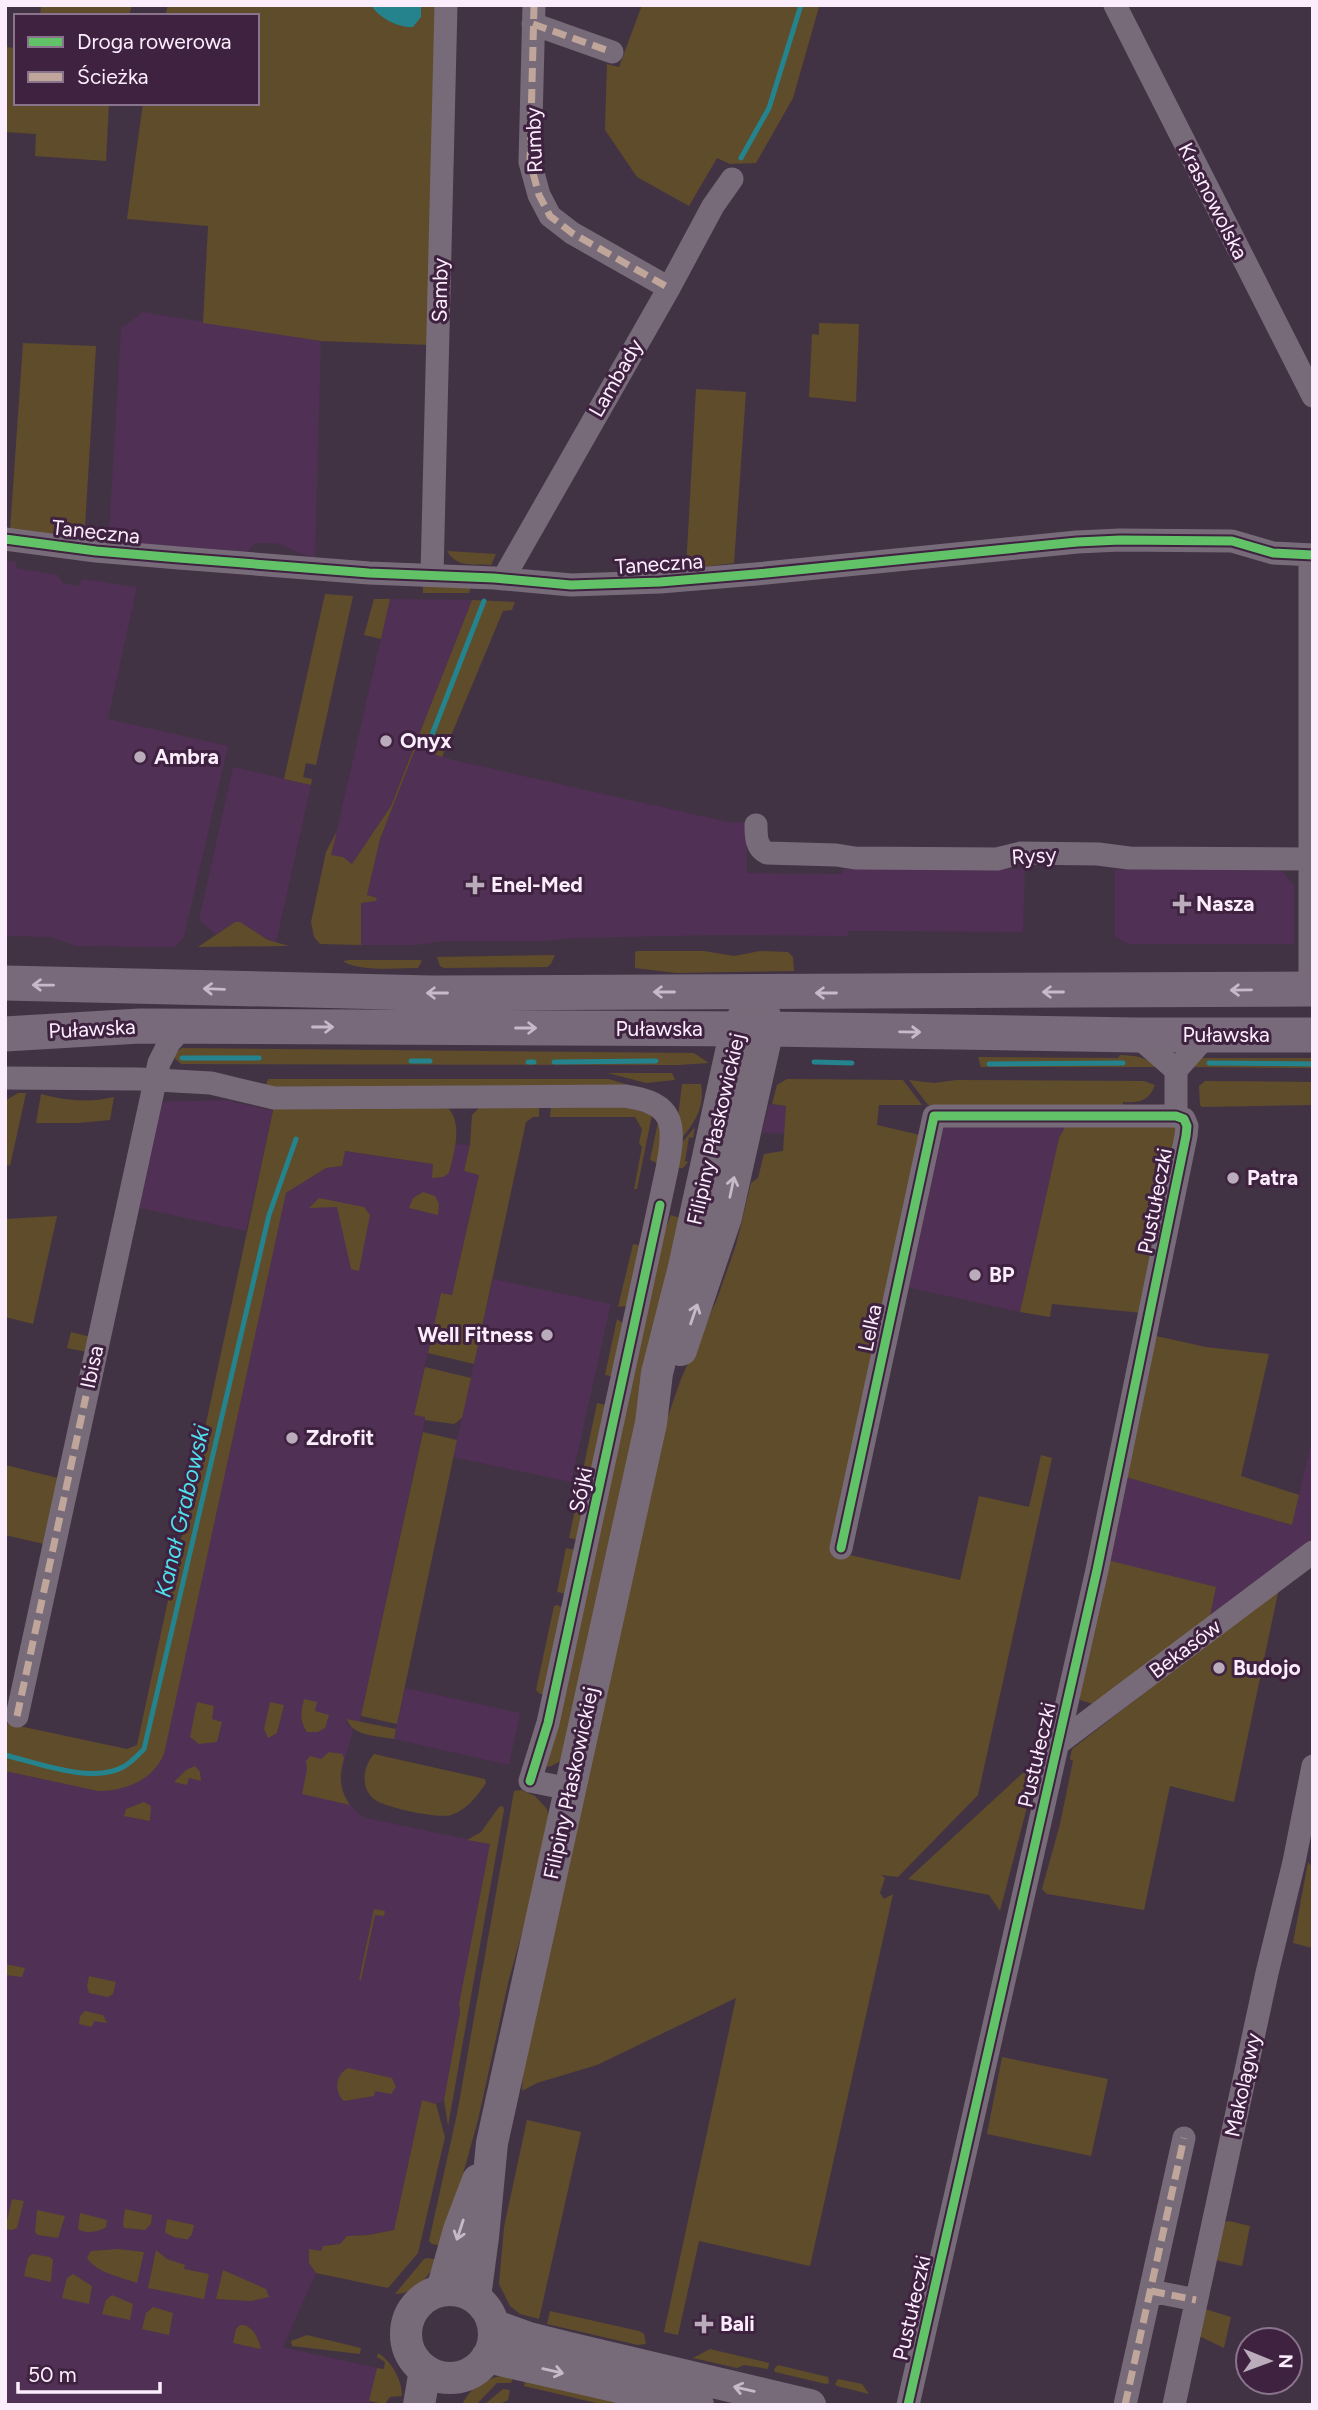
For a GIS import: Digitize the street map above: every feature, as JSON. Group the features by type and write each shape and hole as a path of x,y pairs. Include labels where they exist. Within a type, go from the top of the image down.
{"main road":[{"name":"Puławska","path":"5,983 405,993 1311,989"},
{"name":"Filipiny Płaskowickiej","path":"651,1423 681,1351 726,1217 759,992"},
{"name":"Puławska","path":"5,1034 129,1026 184,1026 1313,1035"},
{"name":"Filipiny Płaskowickiej","path":"475,2297 492,2143 651,1423 657,1373 697,1212 752,1029"},
{"name":"Filipiny Płaskowickiej","path":"442,2290 459,2230 492,2143"},
{"path":"442,2290 454,2290 475,2297 483,2305 493,2325 493,2338 487,2357 454,2391 441,2377 425,2370 409,2351 407,2323 416,2305 428,2295 442,2290"},
{"path":"493,2325 529,2338 810,2405"},
{"path":"487,2357 656,2400 698,2405"},
{"path":"419,2405 425,2370"}],"street":[{"name":"Samby","path":"432,575 446,5"},
{"name":"Krasnowolska","path":"1115,5 1313,396"},
{"path":"534,15 612,52"},
{"name":"Rumby","path":"534,15 530,162 539,195 550,216 572,233 669,288"},
{"name":"Lambady","path":"503,579 669,288 713,205 732,179"},
{"name":"Taneczna","path":"5,539 108,552 369,573 571,585 660,582 1121,540 1232,541 1268,552 1311,555"},
{"path":"1311,555 1311,989"},
{"name":"Rysy","path":"756,825 760,848 767,853 855,858 997,859 1021,853 1098,853 1129,858 1311,859"},
{"name":"Ibisa","path":"17,1716 159,1063 169,1043 184,1026"},
{"path":"1136,1035 1176,1070 1208,1034"},
{"name":"Pustułeczki","path":"908,2405 1124,1445 1186,1136 1187,1126 1184,1119 1176,1116 1176,1070"},
{"path":"5,1078 155,1081"},
{"name":"Sójki","path":"155,1081 211,1083 274,1098 625,1096 642,1098 658,1106 672,1126 673,1140 660,1205 548,1723 530,1781 570,1789"},
{"name":"Lelka","path":"841,1548 934,1116 1176,1116"},
{"path":"660,1205 697,1212"},
{"name":"Bekasów","path":"1056,1745 1313,1552"},
{"name":"Makolągwy","path":"1174,2405 1313,1766"},
{"path":"1125,2405 1184,2138"},
{"path":"1151,2291 1196,2300"}],"shaded area":[{"path":"41,5 132,5 130,14 40,14"},
{"path":"168,5 439,5 431,345 321,341 203,323 208,226 127,219 143,105 259,105 259,14 166,14"},
{"path":"642,5 823,5 819,7 793,98 756,163 730,164 717,158 689,206 637,177 605,130 607,64 619,67"},
{"path":"5,47 14,48 14,105 109,105 106,161 35,156 36,134 5,132"},
{"path":"143,312 321,341 315,559 276,543 255,543 243,556 122,547 109,532 121,329"},
{"path":"819,323 859,324 856,402 809,397 812,334 819,335"},
{"path":"23,343 96,346 84,543 10,531"},
{"path":"696,389 746,392 734,563 686,569"},
{"path":"447,551 496,554 491,565 472,565 461,563"},
{"path":"5,560 17,562 16,568 58,575 63,583 79,586 82,579 137,587 108,719 228,746 184,937 175,947 76,946 51,937 5,936"},
{"path":"423,583 471,586 469,593 423,593"},
{"path":"325,594 353,596 316,765 306,763 303,777 312,779 311,785 284,779"},
{"path":"374,599 390,599 381,639 364,635"},
{"path":"390,599 472,600 391,806 352,865 343,857 331,855"},
{"path":"472,600 515,602 512,610 503,611 442,757 416,747 380,839 367,895 377,898 376,901 361,903 361,945 320,944 314,937 311,922 326,852 337,831 331,855 343,857 352,864 391,806"},
{"path":"416,747 453,760 728,822 747,823 747,873 842,874 843,869 1025,869 1023,932 849,931 848,936 719,935 361,945 361,902 376,901 377,898 367,895 380,839"},
{"path":"233,767 311,785 276,943 235,922 216,934 199,920"},
{"path":"1280,869 1294,885 1294,944 1128,944 1115,936 1115,870"},
{"path":"235,922 240,922 268,940 289,946 198,947"},
{"path":"637,951 704,951 734,956 760,951 788,952 793,957 794,971 676,973 635,968"},
{"path":"555,955 547,967 444,968 440,966 437,957"},
{"path":"343,961 422,961 418,968 379,969 359,967"},
{"path":"182,1048 694,1053 709,1063 181,1064 172,1056"},
{"path":"1120,1055 1144,1059 1156,1067 981,1067 978,1057 1118,1058"},
{"path":"1199,1058 1313,1058 1313,1068 1194,1067"},
{"path":"608,1073 672,1073 675,1080 646,1083"},
{"path":"268,1079 609,1079 631,1086 264,1089"},
{"path":"787,1079 903,1080 922,1105 879,1105 877,1125 920,1135 832,1551 960,1580 979,1496 1029,1507 1041,1455 1052,1458 978,1795 898,1877 881,1875 885,1878 880,1893 884,1899 893,1894 810,2266 699,2241 678,2335 664,2332 736,1998 597,2065 537,2083 522,2091 523,2071 665,1425 681,1379 717,1299 736,1245 751,1183 758,1178 764,1154 783,1151 786,1106 772,1104 777,1085"},
{"path":"909,1080 934,1083 956,1080 1144,1081 1155,1085 1146,1098 1123,1102 1123,1106 928,1105"},
{"path":"1205,1081 1313,1082 1313,1105 1202,1107 1199,1086"},
{"path":"682,1084 701,1084 702,1100 698,1114 682,1138 678,1117"},
{"path":"18,1093 26,1093 10,1166 5,1164 5,1101"},
{"path":"41,1094 77,1100 114,1097 110,1120 36,1123"},
{"path":"226,1100 273,1111 246,1231 135,1207 158,1102"},
{"path":"621,1104 652,1115 637,1189 634,1189 642,1147 639,1143 642,1129 635,1117 550,1117 551,1107"},
{"path":"769,1104 786,1106 786,1134 762,1133"},
{"path":"482,1105 539,1107 539,1117 533,1117 526,1122 474,1364 428,1353 441,1293 452,1295 479,1175 464,1171 470,1145 472,1115"},
{"path":"274,1106 446,1106 452,1112 456,1129 449,1173 443,1177 432,1178 433,1164 345,1151 342,1166 326,1168 286,1193 164,1754 146,1777 119,1789 98,1791 5,1771 5,1723 127,1749 137,1745"},
{"path":"658,1122 663,1133 659,1164 650,1160"},
{"path":"942,1126 1065,1127 1059,1138 1020,1312 906,1287"},
{"path":"695,1127 693,1138 689,1137 685,1161 688,1162 683,1168 676,1168 680,1145"},
{"path":"1065,1127 1177,1127 1142,1313 1052,1304 1050,1317 1020,1312 1059,1138"},
{"path":"454,1144 470,1145 464,1171 479,1174 452,1296 441,1294 414,1415 426,1417 360,1722 347,1719 353,1730 340,1778 345,1799 366,1818 490,1844 459,2004 460,2012 444,2100 436,2104 422,2101 394,2230 347,2236 340,2244 327,2245 309,2263 316,2273 283,2347 377,2368 369,2405 5,2405 5,1771 98,1791 161,1761 286,1193 326,1168 342,1166 344,1151 434,1164 432,1178 453,1158"},
{"path":"423,1192 435,1196 439,1204 438,1215 409,1208 413,1198"},
{"path":"319,1198 364,1207 370,1215 359,1271 351,1269 337,1207 309,1208"},
{"path":"671,1215 680,1218 563,1760 549,1767 545,1765 664,1232"},
{"path":"57,1216 33,1324 5,1317 5,1219"},
{"path":"633,1244 643,1246 627,1306 618,1307"},
{"path":"493,1279 611,1304 571,1482 453,1457"},
{"path":"617,1319 624,1324 614,1373 611,1376 605,1375"},
{"path":"71,1332 91,1337 87,1352 67,1348"},
{"path":"1156,1336 1206,1347 1269,1354 1241,1476 1299,1495 1292,1525 1126,1477"},
{"path":"425,1367 471,1378 462,1418 454,1424 425,1420 425,1417 414,1415"},
{"path":"597,1403 606,1405 586,1496 578,1494"},
{"path":"423,1432 457,1440 397,1724 361,1716"},
{"path":"1313,1435 1313,1541 1286,1557 1208,1626 1107,1560 1126,1477 1292,1525"},
{"path":"5,1465 62,1479 48,1545 5,1535"},
{"path":"576,1505 586,1507 579,1540 569,1538"},
{"path":"566,1548 576,1550 567,1594 557,1592"},
{"path":"1107,1560 1216,1587 1208,1626 1093,1704 1080,1700 1079,1694"},
{"path":"1279,1588 1234,1802 1170,1786 1144,1910 1047,1894 1042,1889 1060,1824 1073,1761 1070,1759 1072,1749"},
{"path":"554,1606 563,1608 543,1694 540,1694 536,1690"},
{"path":"405,1688 520,1713 509,1765 394,1739"},
{"path":"304,1699 317,1702 315,1711 329,1715 325,1728 318,1732 307,1732 303,1724"},
{"path":"197,1702 214,1706 212,1719 222,1722 217,1742 199,1744 190,1737"},
{"path":"270,1702 284,1705 277,1733 268,1738 264,1729"},
{"path":"347,1719 396,1729 394,1739 359,1732"},
{"path":"329,1752 342,1754 344,1758 341,1782 350,1805 302,1794 306,1761 310,1756 321,1759"},
{"path":"374,1754 485,1779 486,1783 467,1806 451,1815 402,1810 371,1797 365,1785 367,1765"},
{"path":"1040,1757 1000,1911 989,1895 908,1879"},
{"path":"195,1766 200,1772 201,1781 189,1778 187,1785 174,1782 186,1770"},
{"path":"521,1790 535,1796 547,1809 549,1818 542,1862 509,1979 478,2120 443,2246 432,2244 429,2241 457,2114 514,1791"},
{"path":"144,1802 151,1806 150,1821 124,1816 126,1809"},
{"path":"503,1806 448,2126 444,2100 460,2012 459,2004 490,1844 467,1840 481,1832 499,1807"},
{"path":"1308,1862 1313,1868 1312,1948 1293,1943"},
{"path":"374,1909 385,1911 384,1916 375,1915 359,1980"},
{"path":"5,1964 25,1968 22,1977 5,1975"},
{"path":"89,1976 116,1982 113,1994 108,1997 89,1993"},
{"path":"85,2011 103,2015 107,2023 94,2021 92,2027 79,2024 80,2016"},
{"path":"1002,2057 1108,2079 1091,2156 987,2134"},
{"path":"348,2068 392,2078 396,2087 391,2094 375,2091 374,2096 344,2101 337,2084 340,2075"},
{"path":"422,2100 436,2104 445,2137 418,2253 388,2288 316,2273 309,2263 309,2249 321,2251 323,2246 340,2244 347,2236 394,2230"},
{"path":"527,2120 581,2132 539,2319 520,2314 510,2306 499,2284 504,2227"},
{"path":"12,2199 24,2201 17,2228 12,2230 5,2229"},
{"path":"125,2209 152,2215 151,2224 145,2230 124,2228"},
{"path":"37,2210 65,2216 58,2238 38,2235 35,2232"},
{"path":"80,2213 107,2220 106,2227 92,2232 78,2229"},
{"path":"167,2219 194,2225 192,2234 188,2239 167,2234"},
{"path":"1223,2222 1250,2226 1242,2266 1215,2260"},
{"path":"118,2249 144,2252 137,2283 103,2271 87,2258 91,2251"},
{"path":"156,2250 167,2259 185,2265 184,2269 209,2274 204,2299 148,2288"},
{"path":"32,2254 53,2260 51,2282 24,2276 28,2258"},
{"path":"424,2259 437,2260 425,2278 415,2288 395,2294"},
{"path":"223,2270 266,2289 269,2297 251,2301 216,2299"},
{"path":"73,2274 92,2286 89,2304 62,2298 67,2278"},
{"path":"112,2295 133,2304 130,2320 102,2314 106,2300"},
{"path":"153,2307 173,2313 169,2335 142,2329 146,2313"},
{"path":"1205,2309 1231,2317 1224,2348 1199,2336"},
{"path":"550,2311 639,2331 644,2334 646,2344 638,2345 547,2324"},
{"path":"240,2325 253,2331 261,2349 233,2343 236,2329"},
{"path":"307,2335 361,2348 360,2354 292,2346 291,2341"},
{"path":"710,2349 769,2363 768,2369 744,2365 737,2368 693,2358"},
{"path":"378,2353 392,2366 402,2390 402,2396 390,2397 385,2404 369,2401 377,2368 384,2369 385,2362 377,2357"},
{"path":"778,2365 828,2377 829,2383 775,2372 774,2369"},
{"path":"514,2375 511,2383 497,2383 476,2405 462,2405 471,2391 483,2382"},
{"path":"526,2376 632,2405 605,2405 524,2386"},
{"path":"838,2379 862,2384 869,2394 837,2386 835,2384"},
{"path":"503,2389 510,2390 508,2400 498,2405 484,2405"}],"water":[{"path":"371,5 421,5 421,17 413,27 401,26 384,18"}],"waterway":[{"name":"Kanał Grabowski","path":"741,158 769,108 801,5"},
{"name":"Kanał Grabowski","path":"428,745 484,601"},
{"path":"182,1058 259,1058"},
{"path":"411,1061 430,1061"},
{"path":"554,1062 656,1061"},
{"path":"528,1062 534,1062"},
{"path":"814,1062 852,1063"},
{"path":"989,1064 1123,1063"},
{"path":"1209,1063 1313,1064"},
{"name":"Kanał Grabowski","path":"5,1755 48,1767 96,1773 111,1772 123,1767 144,1749 269,1215 296,1139"}],"marked path":[{"path":"534,5 530,162 539,195 550,216 572,233 669,288"},
{"path":"533,24 612,52"},
{"path":"17,1716 86,1396"},
{"path":"1125,2405 1184,2138"},
{"path":"1151,2291 1196,2300"}],"cycle path":[{"path":"5,539 179,558 571,585 660,582 1120,540 1232,541 1273,553 1313,555"},
{"path":"841,1548 934,1116 1176,1116 1184,1119 1187,1126 1186,1136 1097,1570 908,2405"},
{"path":"530,1781 548,1723 660,1205"}],"place":[{"name":"Onyx","path":"386,741"},
{"name":"Ambra","path":"140,757"},
{"name":"Enel-Med","path":"475,885"},
{"name":"Nasza","path":"1182,904"},
{"name":"Patra","path":"1233,1178"},
{"name":"BP","path":"975,1275"},
{"name":"Well Fitness","path":"547,1335"},
{"name":"Zdrofit","path":"292,1438"},
{"name":"Budojo","path":"1219,1668"},
{"name":"Bali","path":"704,2324"}]}
